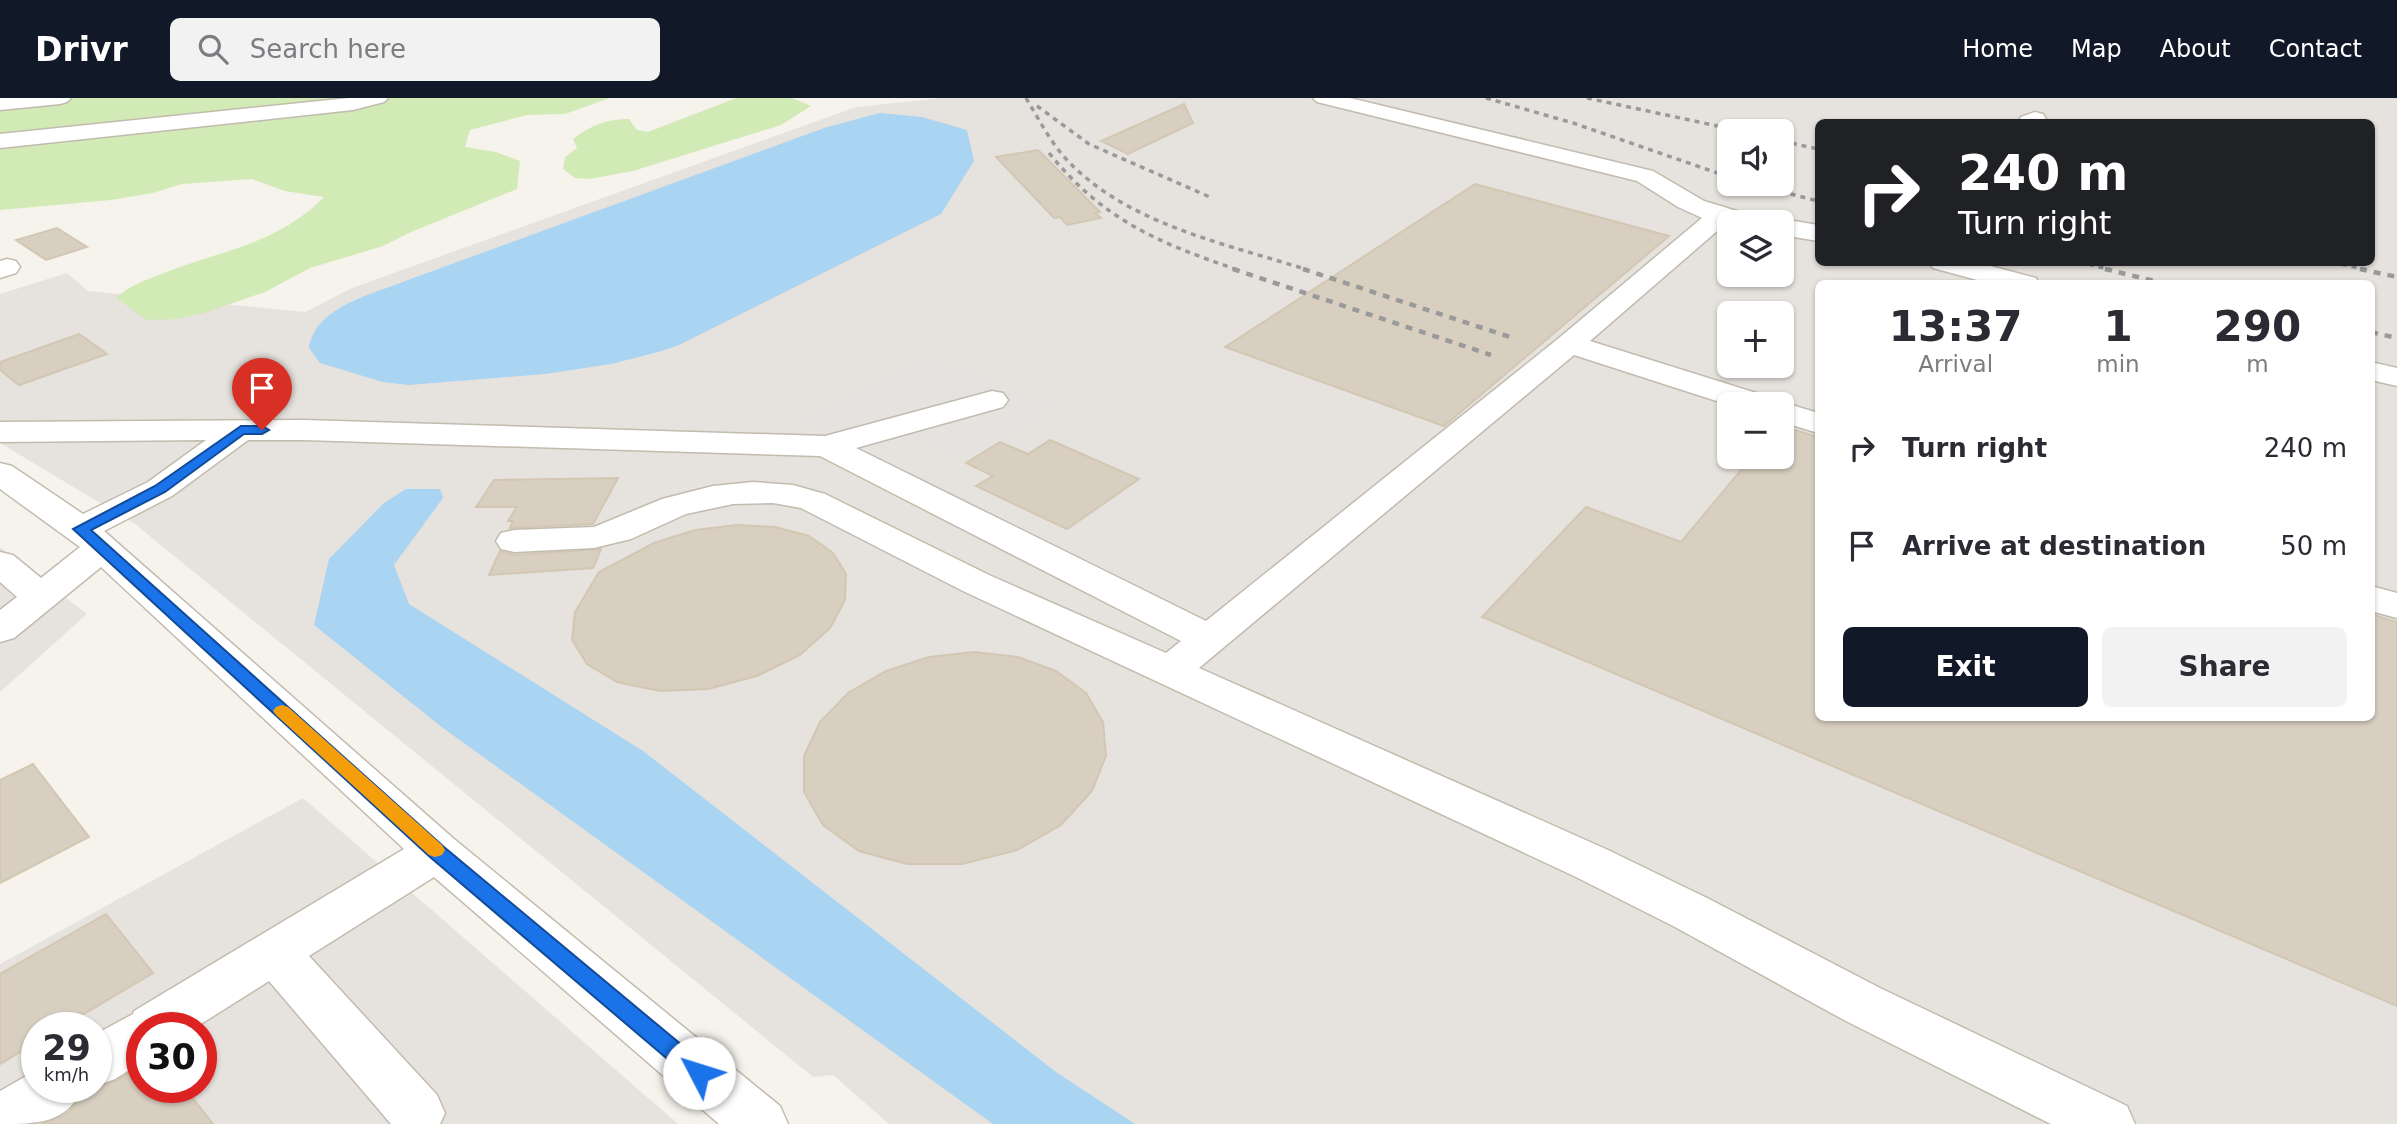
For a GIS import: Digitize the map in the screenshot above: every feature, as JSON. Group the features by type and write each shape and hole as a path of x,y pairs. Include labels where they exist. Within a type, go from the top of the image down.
{"street":[{"path":"0,104 60,98"},
{"path":"0,141 353,104 377,98"},
{"path":"1324,98 1645,176 1661,182 1678,197 1717,213"},
{"path":"1794,230 1815,233"},
{"path":"1170,671 1207,638 1569,345 1717,231"},
{"path":"1957,266 2010,280"},
{"path":"1569,345 1720,392"},
{"path":"2375,372 2397,377"},
{"path":"0,432 241,430 826,446 992,400"},
{"path":"1794,416 1815,422"},
{"path":"0,629 41,597 91,538 241,430"},
{"path":"826,446 1207,638"},
{"path":"0,473 91,538 437,852 760,1124"},
{"path":"513,541 603,536 667,509 722,494 757,492 797,496 830,509 976,583 1591,863 1692,913 1862,1004 2107,1124"},
{"path":"0,563 41,597"},
{"path":"2375,599 2397,606"},
{"path":"177,1012 437,852"},
{"path":"274,952 417,1113"},
{"path":"0,1121 30,1103"}],"shaded area":[{"path":"942,98 2397,98 2397,1124 889,1124 833,1075 813,1077 135,524 0,443 0,294 67,273 88,291 305,312 352,288 856,107"},
{"path":"925,355 1054,407 960,459 919,438 898,441 876,455 804,422"},
{"path":"0,547 87,614 0,692"},
{"path":"303,798 678,1124 0,1124 0,964"}],"green space":[{"path":"0,98 610,98 565,114 527,115 470,130 465,147 496,152 520,161 517,189 383,246 310,268 265,292 204,313 177,319 147,320 116,298 147,279 267,237 306,213 324,197 285,191 252,179 182,184 153,193 111,200 0,210"},
{"path":"736,98 792,98 811,106 781,125 633,171 589,179 575,178 563,169 565,157 577,148 573,139 600,124 629,119 637,130 648,132"}],"water":[{"path":"880,113 922,117 967,130 974,161 941,214 677,346 611,364 545,374 409,385 383,382 320,363 309,348 322,322 334,312 363,297 827,127"},
{"path":"406,489 440,489 443,498 394,565 409,604 643,751 1056,1072 1135,1124 993,1124 443,728 314,625 329,559 384,503"}],"building":[{"path":"1184,104 1193,123 1128,154 1101,141"},
{"path":"1038,150 1100,212 1095,213 1101,218 1067,225 1060,217 1054,218 996,157"},
{"path":"1475,184 1669,236 1444,426 1225,347"},
{"path":"57,228 87,247 46,260 16,240"},
{"path":"79,334 107,354 19,385 0,370 0,362"},
{"path":"1794,430 1815,436 1815,721 2375,721 2375,615 2397,622 2397,1006 1482,617 1586,507 1681,542 1742,469 1794,469"},
{"path":"1050,440 1139,479 1067,529 976,486 993,476 966,463 1000,442 1028,454"},
{"path":"618,478 593,524 510,528 513,521 508,521 517,507 476,507 494,480"},
{"path":"737,525 775,527 809,536 833,553 846,574 845,600 830,628 800,655 757,676 708,689 660,691 617,682 587,664 572,640 575,612 599,572 654,543 695,530"},
{"path":"601,549 593,568 489,575 500,551 514,555"},
{"path":"974,652 1018,657 1056,671 1086,693 1103,722 1106,756 1092,791 1061,825 1017,850 962,864 907,864 859,851 823,825 804,792 804,756 820,722 848,693 886,671 929,657"},
{"path":"33,764 89,837 0,883 0,780"},
{"path":"106,914 153,973 87,1012 21,1012 21,1052 0,1064 0,974"},
{"path":"126,1075 126,1103 197,1103 213,1124 41,1124 61,1117 75,1103 112,1103 112,1082"}],"railway":[{"path":"1026,98 1067,160 1119,201 1180,230 1308,270"},
{"path":"1486,98 1573,123 1717,173"},
{"path":"1587,98 1717,126"},
{"path":"1037,106 1089,144 1212,198"},
{"path":"1794,144 1815,148"},
{"path":"1049,153 1090,196 1134,226 1183,250 1238,270"},
{"path":"1794,195 1815,200"},
{"path":"2096,266 2112,270"},
{"path":"2350,266 2368,270"},
{"path":"1233,269 1491,355"},
{"path":"1303,269 1513,338"},
{"path":"2105,269 2150,280"},
{"path":"2360,269 2397,277"},
{"path":"2375,333 2397,338"}],"slow traffic":[{"path":"282,711 435,850"}],"route":[{"path":"262,430 241,430 160,489 81,529 437,852 699,1073"}]}
